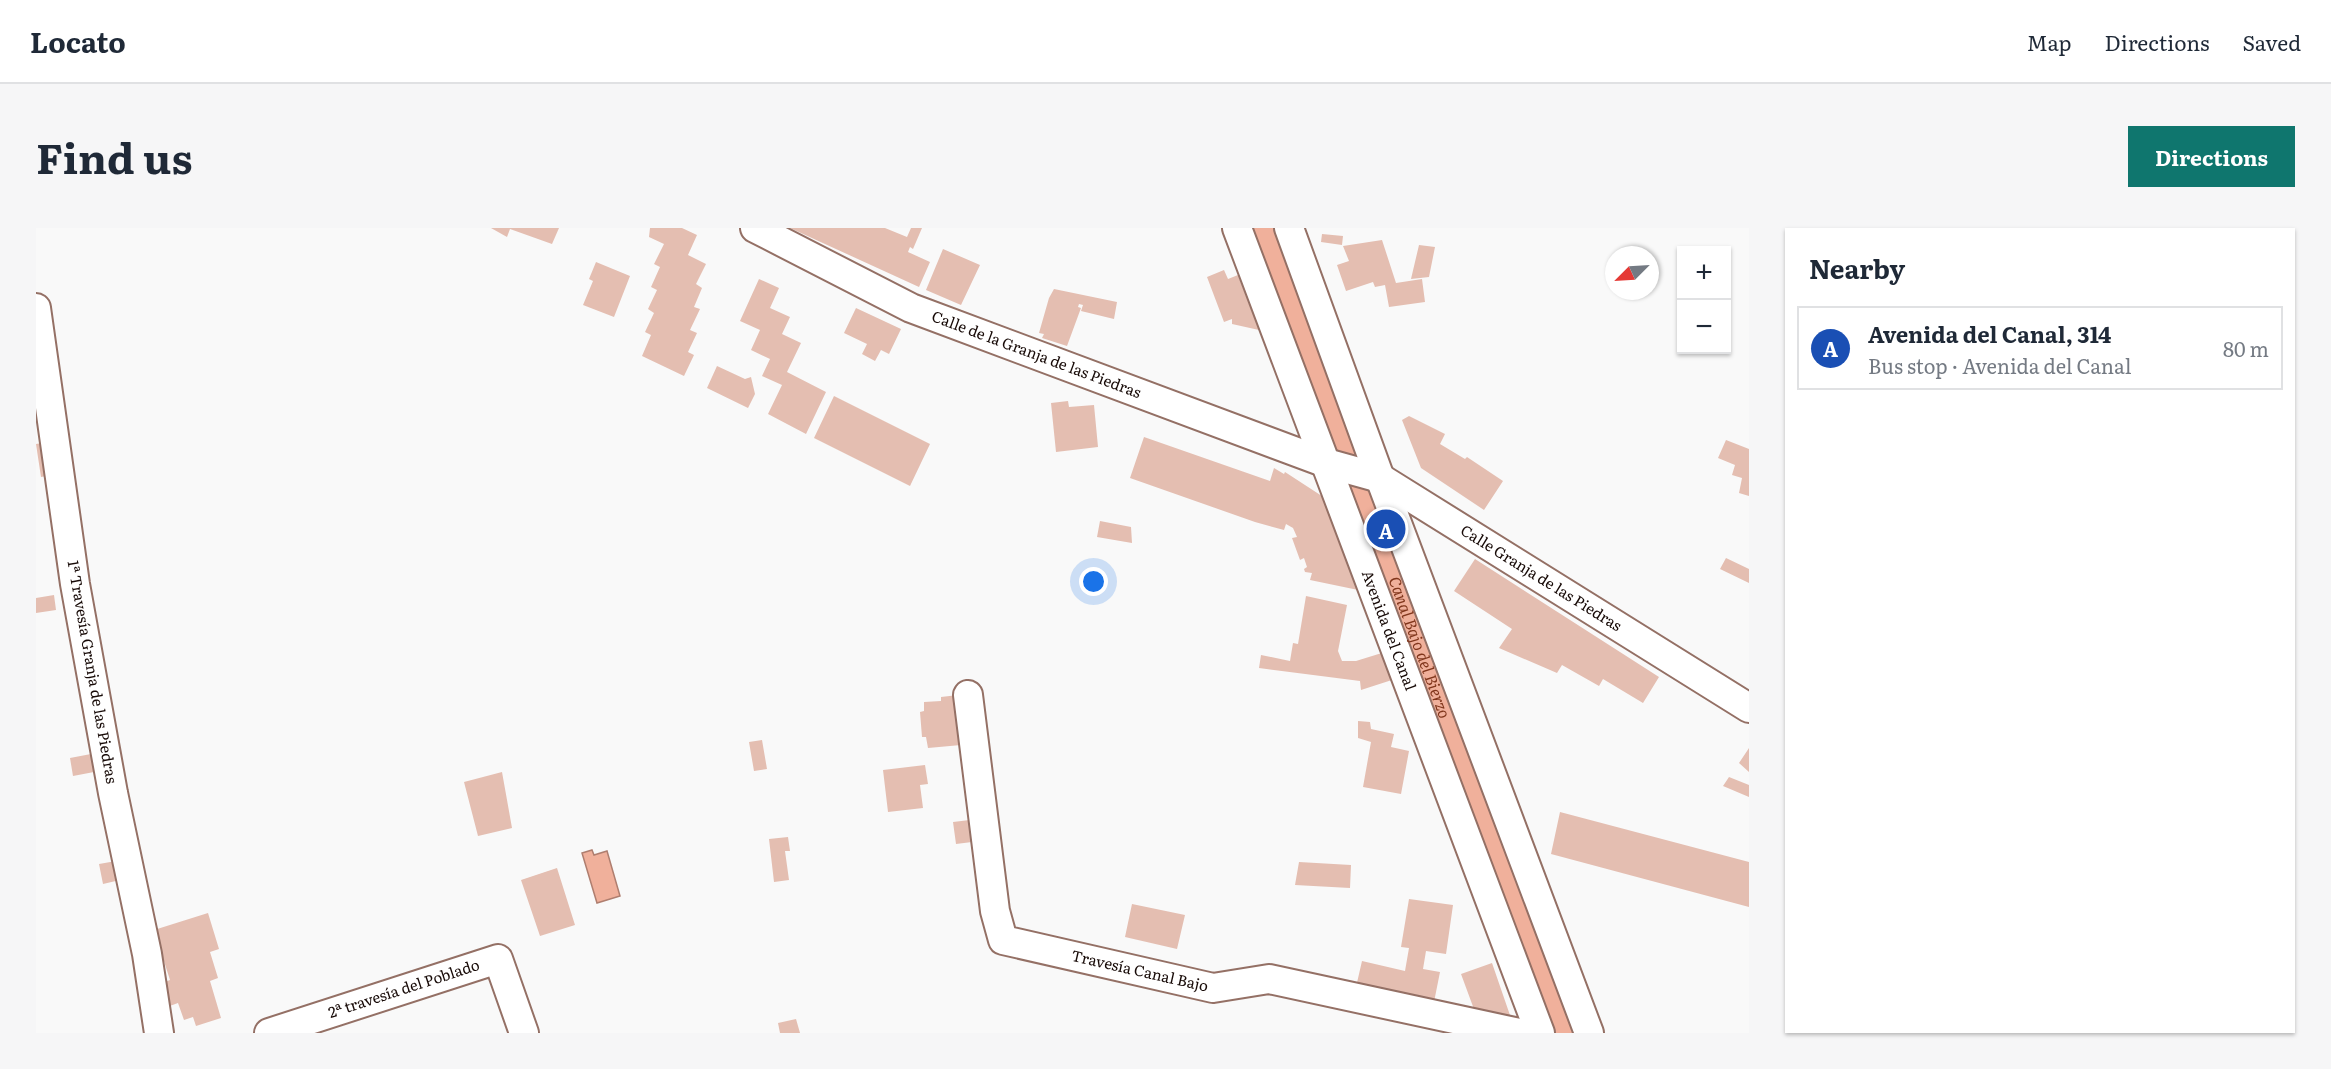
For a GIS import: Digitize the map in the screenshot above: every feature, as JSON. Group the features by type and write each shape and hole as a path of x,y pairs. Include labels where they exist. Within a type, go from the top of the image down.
{"street":[{"name":"Calle de la Granja de las Piedras","path":"755,228 911,308 1326,463"},
{"name":"Avenida del Canal","path":"1237,228 1539,1033"},
{"path":"1289,228 1380,478 1589,1033"},
{"name":"1ª Travesía Granja de las Piedras","path":"36,308 75,584 112,793 147,954 159,1033"},
{"name":"Calle Granja de las Piedras","path":"1326,463 1380,478 1749,708"},
{"name":"Travesía Canal Bajo","path":"968,695 995,911 1004,940 1213,988 1269,979 1519,1033"},
{"name":"2ª travesía del Poblado","path":"269,1033 498,959 524,1033"}],"shaded area":[{"path":"592,850 594,855 607,851 620,896 597,903 582,853"}],"building":[{"path":"491,228 559,228 552,244 510,229 507,237"},
{"path":"650,228 682,228 697,235 688,255 706,264 696,284 702,288 694,307 700,309 690,330 697,333 688,352 694,355 684,376 642,356 651,335 645,332 654,313 648,309 657,290 651,287 660,267 654,264 664,244 649,237"},
{"path":"790,228 885,228 907,237 911,228 922,228 913,249 910,247 908,252 930,262 919,287"},
{"path":"1322,234 1343,236 1342,245 1321,242"},
{"path":"1382,240 1396,283 1422,279 1425,302 1389,307 1385,285 1375,287 1373,282 1346,291 1337,265 1349,261 1343,246"},
{"path":"1419,245 1435,247 1429,277 1411,279"},
{"path":"943,249 980,265 961,305 926,290"},
{"path":"596,262 630,276 614,317 583,305 593,281 589,279"},
{"path":"1224,270 1228,279 1238,275 1259,330 1232,324 1232,319 1224,322 1207,277"},
{"path":"759,279 779,288 770,308 790,317 782,334 801,343 787,372 826,392 806,434 768,414 782,385 762,376 770,359 751,350 760,330 740,321"},
{"path":"1054,289 1117,302 1114,319 1081,311 1083,305 1079,304 1078,307 1081,308 1067,346 1042,338 1044,334 1039,333 1049,298"},
{"path":"856,308 901,329 889,354 881,350 875,361 862,354 867,344 844,333"},
{"path":"717,366 745,379 751,377 755,394 748,408 707,388"},
{"path":"834,396 930,444 910,486 814,438"},
{"path":"1068,401 1069,407 1094,405 1098,447 1056,452 1051,403"},
{"path":"1409,416 1445,434 1440,444 1465,459 1467,457 1503,481 1484,510 1421,468 1402,420"},
{"path":"1144,437 1270,481 1274,468 1284,474 1285,472 1328,500 1363,591 1310,580 1312,573 1305,572 1304,569 1307,567 1304,558 1300,560 1292,538 1297,537 1293,528 1286,524 1284,530 1255,522 1130,478"},
{"path":"1726,440 1749,449 1749,496 1739,493 1742,478 1732,475 1735,465 1718,458"},
{"path":"54,441 58,474 41,477 36,444"},
{"path":"1100,521 1131,527 1132,543 1097,537"},
{"path":"1726,558 1749,569 1749,583 1720,569"},
{"path":"1475,559 1659,677 1643,703 1603,679 1599,686 1562,665 1557,673 1499,648 1512,629 1454,591"},
{"path":"54,595 56,610 36,613 36,598"},
{"path":"1306,596 1347,605 1338,651 1342,661 1356,661 1385,652 1395,679 1361,690 1360,681 1259,668 1261,655 1290,661 1293,643 1298,644"},
{"path":"958,695 961,745 928,748 926,737 922,737 920,712 924,711 924,702 941,701 941,697"},
{"path":"1358,721 1370,722 1371,729 1394,734 1391,747 1409,751 1401,794 1363,787 1371,742 1358,738"},
{"path":"762,740 767,769 754,771 749,742"},
{"path":"1749,748 1749,772 1739,763"},
{"path":"91,754 94,772 73,776 70,758"},
{"path":"925,765 928,784 920,785 923,808 888,812 883,770"},
{"path":"502,772 512,828 478,836 464,782"},
{"path":"1729,777 1749,785 1749,797 1723,786"},
{"path":"1560,812 1749,862 1749,907 1551,854"},
{"path":"978,819 980,841 956,844 953,822"},
{"path":"788,837 790,851 785,851 789,880 774,882 769,839"},
{"path":"116,861 120,880 103,884 99,864"},
{"path":"1299,862 1351,865 1350,888 1295,885"},
{"path":"557,868 575,925 540,936 521,880"},
{"path":"1409,899 1453,905 1446,954 1426,951 1423,969 1440,972 1434,1002 1401,993 1401,997 1356,987 1362,961 1405,971 1409,948 1401,947"},
{"path":"1132,904 1185,915 1177,949 1125,937"},
{"path":"208,913 219,949 210,952 218,978 210,981 221,1018 196,1026 193,1017 184,1020 178,1003 167,1007 162,983 170,980 154,930"},
{"path":"1492,963 1512,1021 1475,1012 1461,974"},
{"path":"796,1019 800,1033 780,1033 778,1023"}],"waterway":[{"name":"Canal Bajo del Bierzo","path":"1265,228 1562,1033"}],"place":[{"name":"Avenida del Canal, 314","path":"1386,529"}]}
